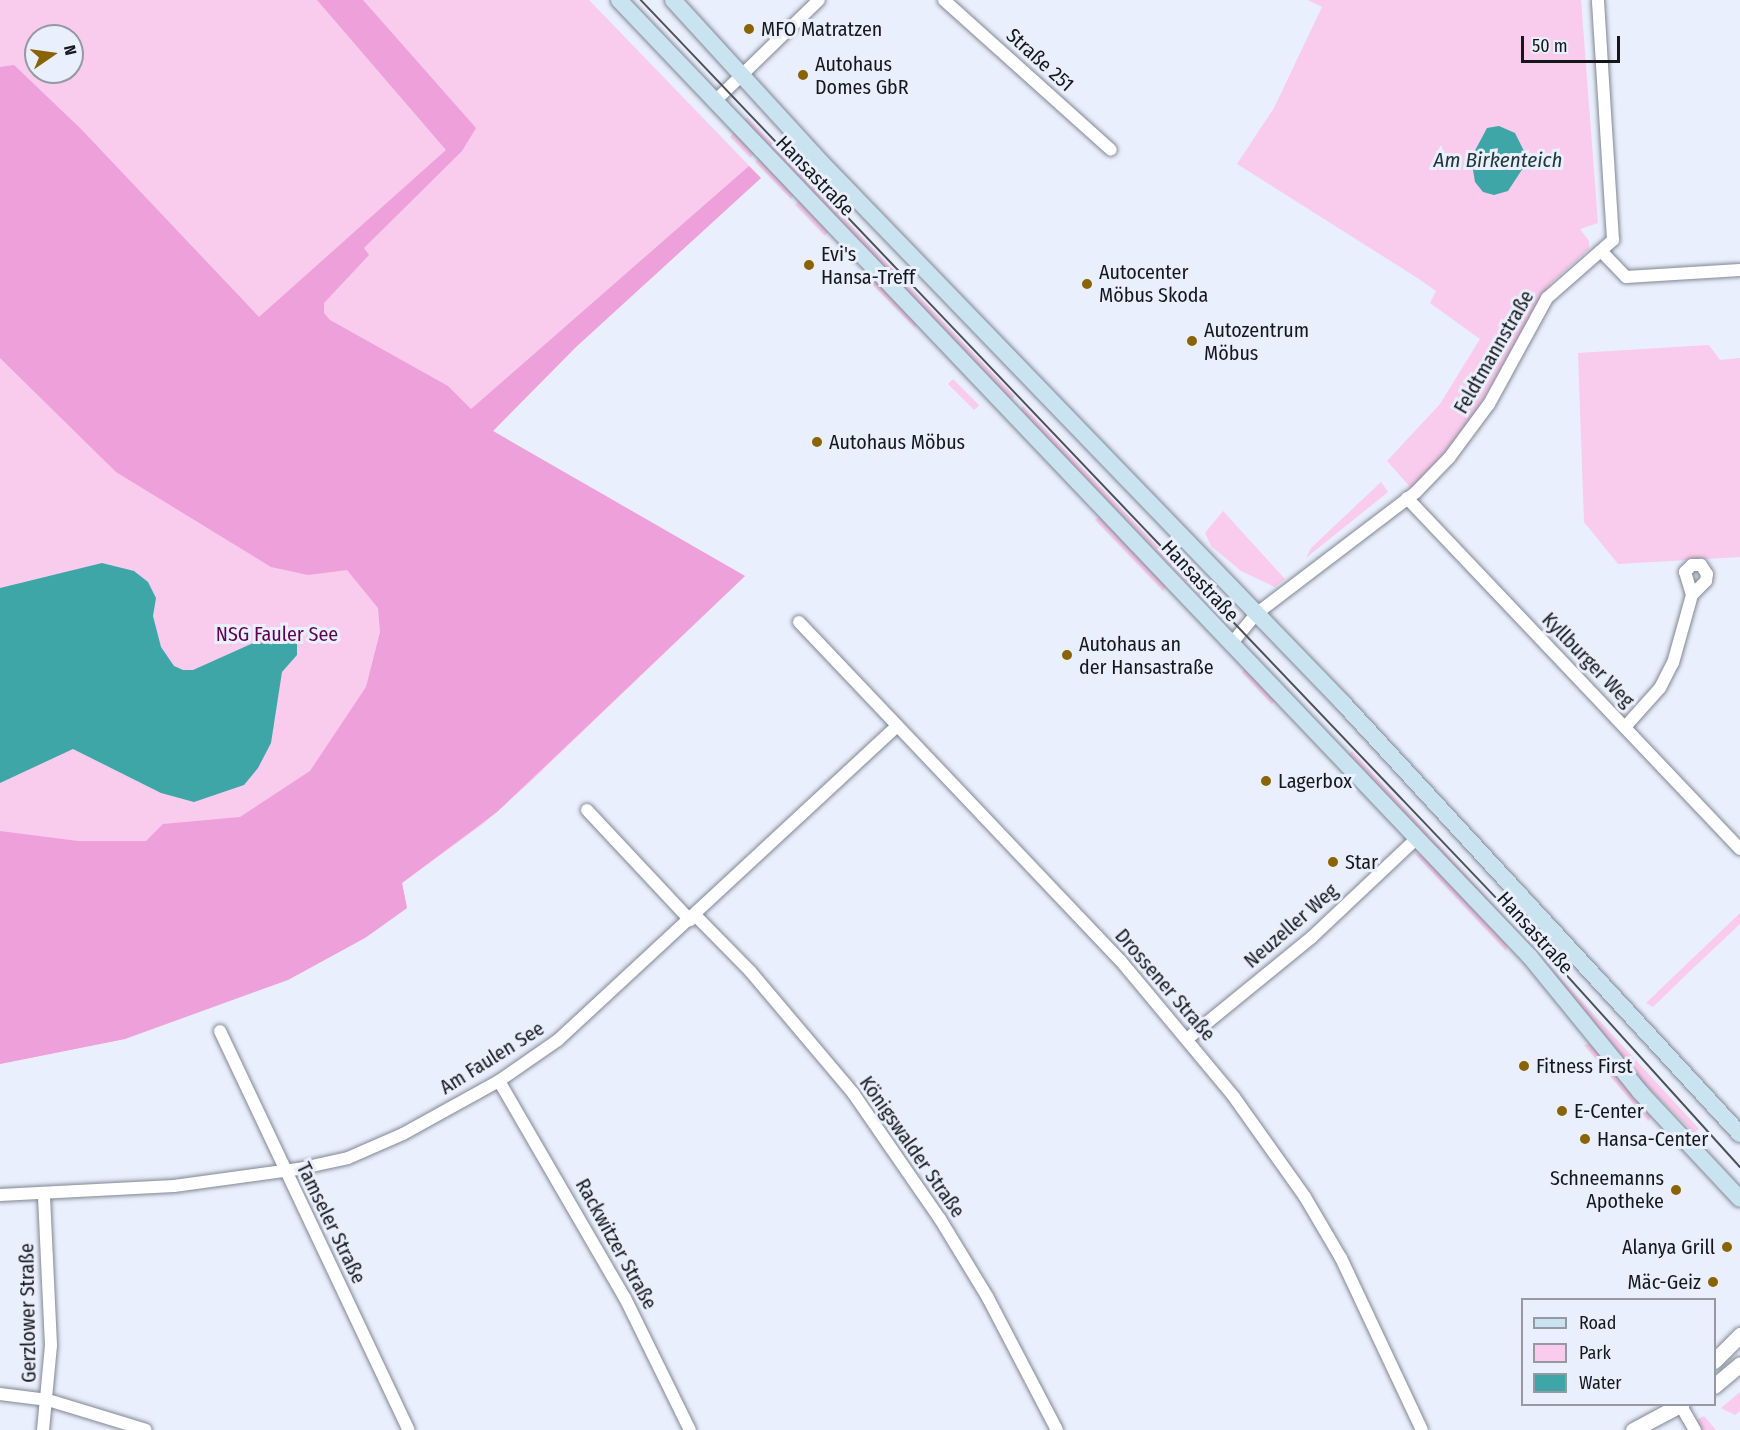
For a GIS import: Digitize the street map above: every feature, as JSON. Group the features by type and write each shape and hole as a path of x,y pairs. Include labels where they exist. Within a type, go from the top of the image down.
{"main road":[{"name":"Hansastraße","path":"619,0 1530,957 1640,1092 1740,1199"},
{"name":"Hansastraße","path":"673,0 829,171 1256,614 1740,1134"}],"street":[{"path":"714,102 819,0"},
{"name":"Straße 251","path":"944,0 1111,150"},
{"name":"Feldtmannstraße","path":"1231,644 1256,614 1407,498 1469,433 1556,286 1613,240 1598,0"},
{"path":"1601,251 1626,277 1740,270"},
{"name":"Kyllburger Weg","path":"1407,498 1740,849"},
{"path":"1625,727 1660,688 1673,663 1692,595"},
{"name":"Drossener Straße","path":"800,622 1120,960 1187,1040 1305,1197 1358,1288 1422,1430"},
{"name":"Am Faulen See","path":"0,1196 174,1186 284,1171 374,1148 499,1081 601,1004 897,726"},
{"name":"Königswalder Straße","path":"586,810 692,918 750,971 853,1093 940,1219 988,1298 1056,1430"},
{"name":"Neuzeller Weg","path":"1187,1040 1312,937 1417,838"},
{"name":"Tamseler Straße","path":"220,1031 284,1171 409,1430"},
{"name":"Rackwitzer Straße","path":"499,1081 585,1225 690,1430"},
{"name":"Gerzlower Straße","path":"43,1430 48,1400 51,1345 44,1195"},
{"path":"1716,1359 1740,1335"},
{"path":"1716,1384 1740,1365"},
{"path":"0,1394 48,1400 146,1430"},
{"path":"1633,1430 1679,1406"},
{"path":"1682,1406 1695,1430"}],"green space":[{"name":"NSG Fauler See","path":"0,0 589,0 761,178 576,347 493,431 745,576 528,784 483,824 402,883 407,908 365,938 125,1039 0,1064"},
{"path":"1308,0 1581,0 1598,223 1580,229 1589,241 1589,249 1551,283 1469,423 1413,490 1387,461 1440,404 1480,339 1430,303 1436,291 1237,164 1274,108 1322,7"},
{"path":"747,117 1015,396 1011,400 744,121"},
{"path":"735,132 755,153 750,158 730,137"},
{"path":"760,158 794,194 791,199 755,162"},
{"path":"800,200 830,231 825,236 795,205"},
{"path":"873,276 917,322 915,328 866,278"},
{"path":"1709,345 1720,360 1740,358 1740,557 1618,564 1584,522 1578,353"},
{"path":"953,379 979,405 974,410 948,384"},
{"path":"1023,406 1209,600 1207,603 1020,410"},
{"path":"1381,482 1388,492 1306,558 1311,548"},
{"path":"1223,511 1285,579 1275,587 1241,571 1211,546 1205,533"},
{"path":"1101,516 1166,586 1163,591 1095,520"},
{"path":"1246,668 1276,700 1272,704 1242,672"},
{"path":"1352,751 1699,1129 1694,1133 1636,1075 1348,755"},
{"path":"1414,853 1424,856 1508,944 1506,951"},
{"path":"1740,913 1740,924 1653,1007 1646,1003"},
{"path":"1592,1043 1651,1114 1648,1121 1584,1045"},
{"path":"1740,1392 1740,1411 1735,1415 1721,1408"},
{"path":"1704,1416 1716,1430 1700,1430 1696,1420"}],"shaded area":[{"name":"NSG Fauler See","path":"317,0 363,0 476,128 462,151 364,248 369,255 324,303 324,313 330,320 448,386 471,409 749,166 761,178 576,347 493,431 745,576 497,812 402,883 407,908 365,938 288,980 125,1039 0,1064 0,831 78,841 146,841 163,824 240,817 310,771 366,687 380,632 378,608 347,570 308,575 271,567 116,472 0,358 0,67 14,65 24,75 24,84 34,84 81,129 259,317 446,150"}],"water":[{"name":"Am Birkenteich","path":"1499,126 1515,133 1525,153 1525,165 1508,191 1494,195 1483,192 1475,182 1471,158 1487,128"},
{"path":"102,563 134,571 148,582 156,598 153,616 161,647 174,666 183,670 193,670 260,640 286,635 297,640 297,655 282,672 271,743 258,768 244,785 194,802 161,793 73,749 0,783 0,588"}],"tram line":[{"path":"641,0 1508,910 1740,1167"}],"place":[{"name":"MFO Matratzen","path":"749,29"},
{"name":"Autohaus Domes GbR","path":"803,75"},
{"name":"Evi's Hansa-Treff","path":"809,265"},
{"name":"Autocenter Möbus Skoda","path":"1087,284"},
{"name":"Autozentrum Möbus","path":"1192,341"},
{"name":"Autohaus Möbus","path":"817,442"},
{"name":"Autohaus an der Hansastraße","path":"1067,655"},
{"name":"Lagerbox","path":"1266,781"},
{"name":"Star","path":"1333,862"},
{"name":"Fitness First","path":"1524,1066"},
{"name":"E-Center","path":"1562,1111"},
{"name":"Hansa-Center","path":"1585,1139"},
{"name":"Schneemanns Apotheke","path":"1676,1190"},
{"name":"Alanya Grill","path":"1727,1247"},
{"name":"Mäc-Geiz","path":"1713,1282"}]}
